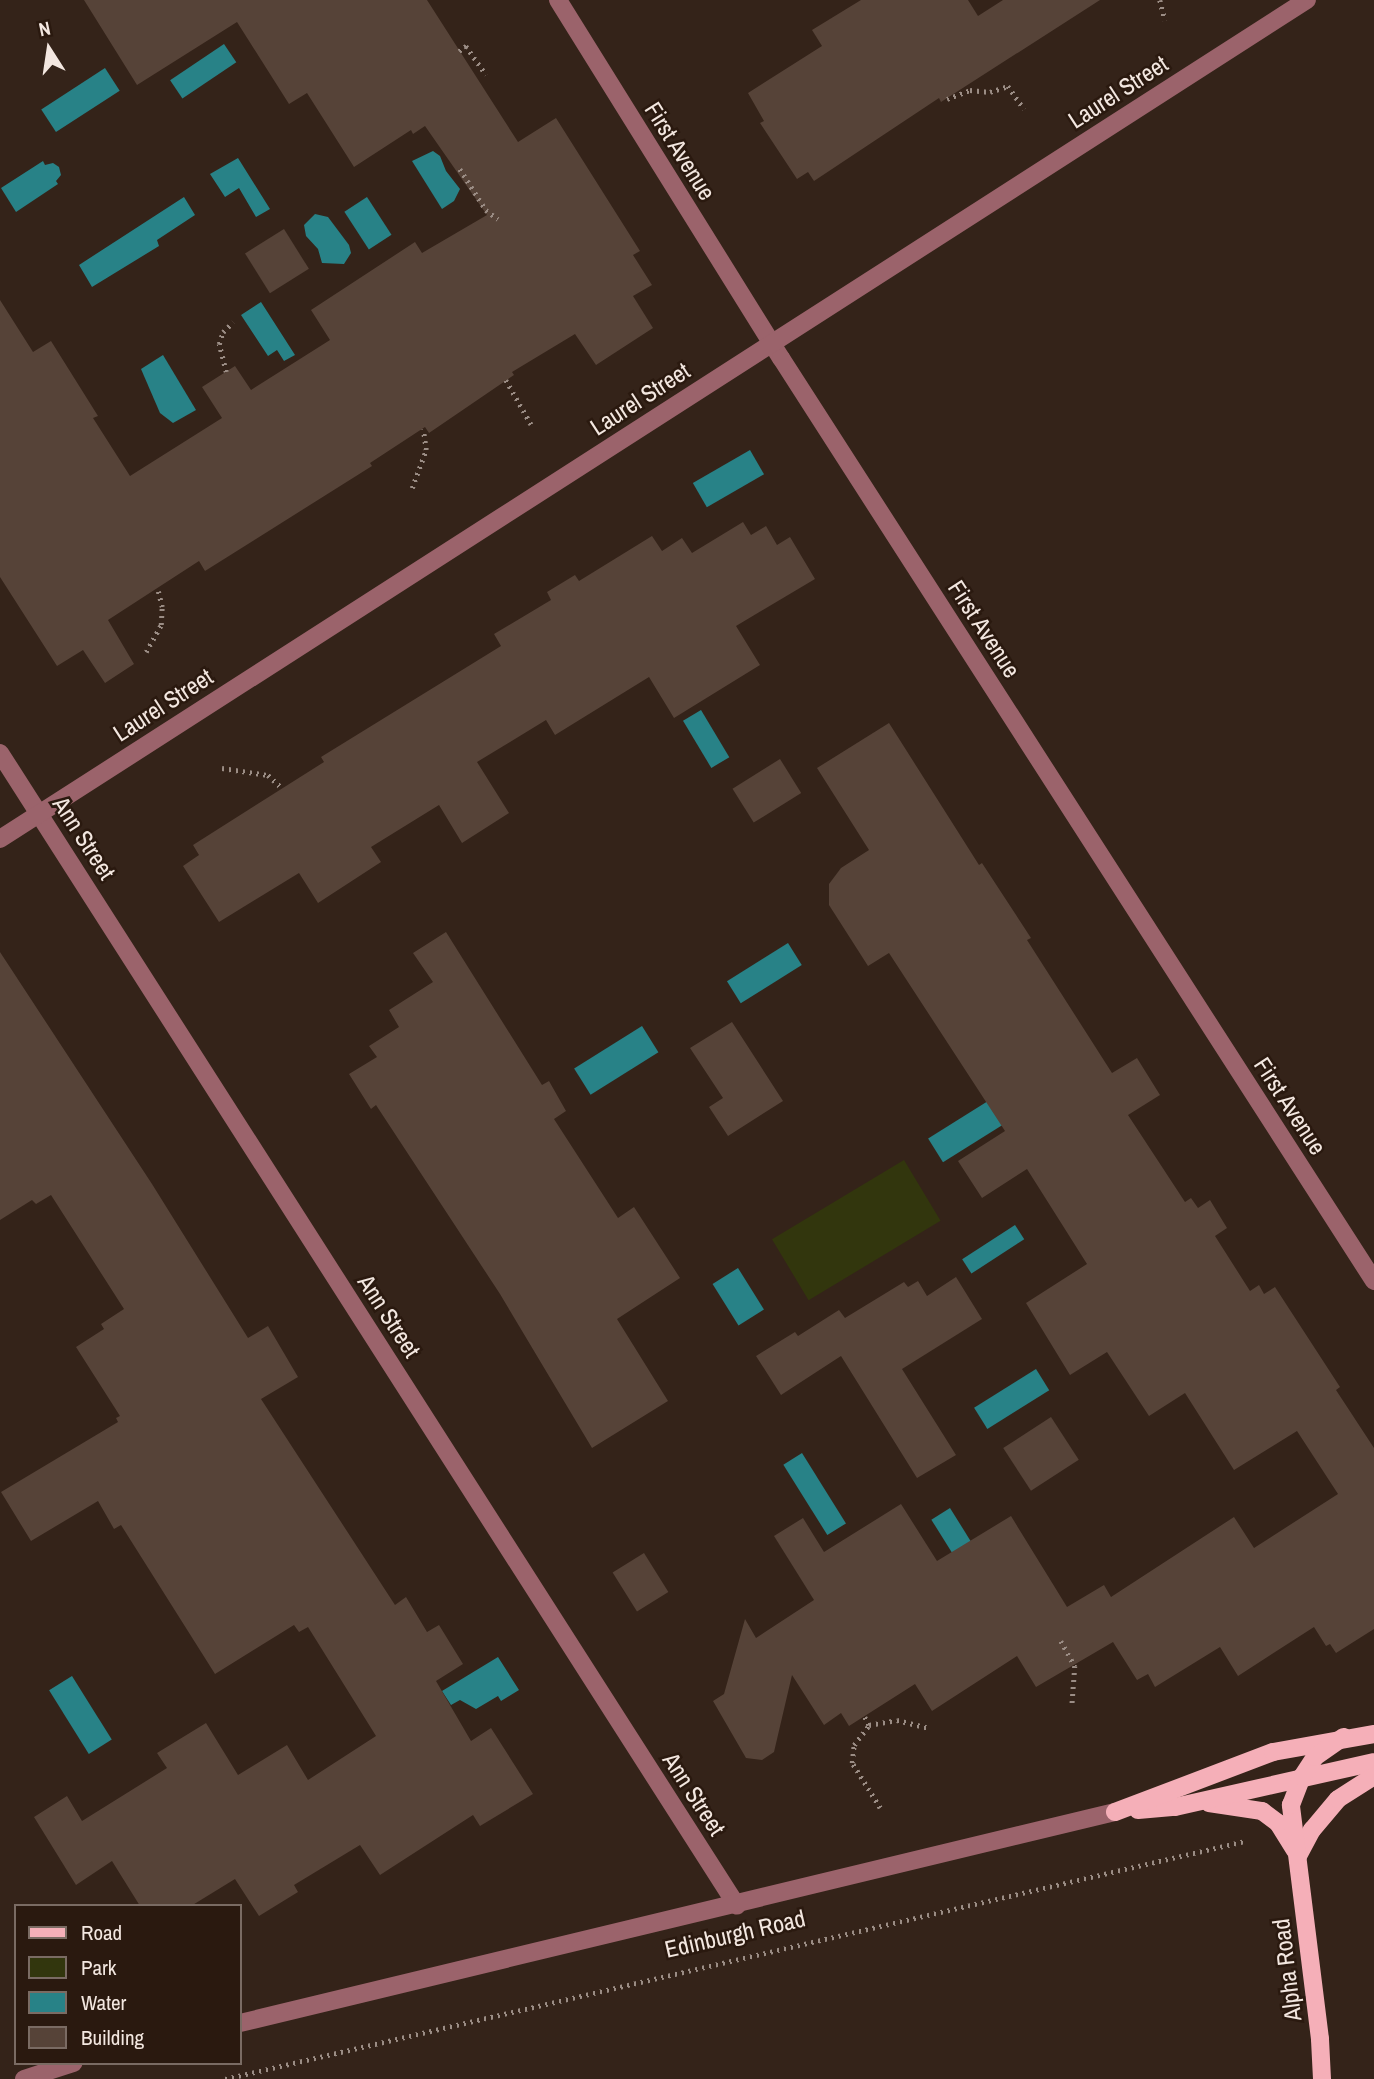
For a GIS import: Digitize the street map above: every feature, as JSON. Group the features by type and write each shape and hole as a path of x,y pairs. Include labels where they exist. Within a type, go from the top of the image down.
{"main road":[{"path":"1115,1812 1273,1752 1344,1737 1374,1734"},
{"path":"1302,1777 1315,1757 1344,1737"},
{"path":"1115,1812 1198,1802 1374,1762"},
{"path":"1298,1856 1312,1830 1339,1799 1374,1776"},
{"name":"Alpha Road","path":"1302,1777 1291,1805 1320,2039 1322,2079"},
{"path":"1198,1802 1262,1811 1278,1823 1298,1856"}],"street":[{"name":"First Avenue","path":"558,0 771,344 1374,1281"},
{"name":"Laurel Street","path":"0,839 1307,0"},
{"name":"Ann Street","path":"0,753 737,1906"},
{"name":"Edinburgh Road","path":"242,2023 737,1906 1115,1812"},
{"path":"24,2079 67,2065"}],"path":[{"path":"1160,0 1165,20"},
{"path":"459,51 466,46 486,75"},
{"path":"947,99 970,90 990,92 1008,86 1024,109"},
{"path":"460,169 486,210 498,219"},
{"path":"226,372 219,344 223,332 233,322"},
{"path":"506,380 531,424"},
{"path":"412,488 426,450 423,429"},
{"path":"146,652 161,625 162,607 158,591"},
{"path":"222,768 268,775 282,788"},
{"path":"1061,1641 1075,1667 1072,1707"},
{"path":"864,1717 869,1725"},
{"path":"880,1808 852,1763 854,1745 869,1725 897,1720 929,1728"},
{"name":"Edinburgh Road","path":"225,2079 1256,1839"}],"green space":[{"path":"904,1160 941,1221 809,1300 772,1239"}],"water":[{"path":"224,44 236,62 182,99 170,80"},
{"path":"105,68 120,91 56,132 41,109"},
{"path":"433,151 440,156 446,171 460,189 454,201 442,209 412,161"},
{"path":"238,158 270,209 256,217 239,188 225,197 210,174"},
{"path":"43,161 45,165 53,163 59,167 61,175 56,181 58,184 16,212 1,188"},
{"path":"184,197 195,215 157,240 159,246 92,287 79,265"},
{"path":"367,197 392,235 369,249 344,212"},
{"path":"315,214 328,217 349,245 351,253 344,264 322,263 318,249 306,236 304,225"},
{"path":"261,302 295,355 284,361 277,350 268,356 241,315"},
{"path":"163,355 196,410 173,423 160,413 141,369"},
{"path":"750,450 764,474 707,507 693,483"},
{"path":"701,710 729,757 711,768 683,721"},
{"path":"788,943 802,965 741,1003 727,981"},
{"path":"642,1026 658,1052 591,1095 574,1068"},
{"path":"996,1096 1011,1120 943,1162 928,1138"},
{"path":"1015,1225 1024,1239 971,1274 962,1259"},
{"path":"738,1268 764,1310 739,1325 713,1284"},
{"path":"1036,1369 1049,1390 987,1429 974,1408"},
{"path":"802,1453 846,1523 827,1535 783,1465"},
{"path":"950,1508 979,1555 960,1566 931,1520"},
{"path":"498,1657 519,1690 501,1701 498,1696 476,1709 460,1700 451,1705 442,1691"},
{"path":"72,1676 112,1740 89,1754 49,1690"}],"building":[{"path":"84,0 427,0 518,142 556,118 640,251 633,255 652,285 633,296 653,328 596,365 575,334 512,372 514,375 429,433 425,427 370,463 372,466 205,571 199,561 108,620 134,664 105,683 83,650 57,666 0,577 0,300 33,352 51,341 98,416 93,418 130,476 222,418 202,387 235,366 251,390 330,340 311,310 415,242 422,253 487,215 425,126 413,134 411,130 354,167 307,93 289,104 237,22 137,85"},
{"path":"861,0 968,0 978,16 1003,0 1100,0 941,102 939,98 814,181 808,172 797,179 760,123 764,121 748,93 822,46 812,30"},
{"path":"284,229 309,269 270,293 245,253"},
{"path":"743,522 751,535 766,526 777,545 790,537 815,579 736,626 760,665 674,718 649,677 555,735 546,720 477,762 509,813 462,843 439,805 371,847 381,862 318,903 299,873 219,922 183,866 199,855 193,845 324,762 321,757 501,646 494,634 551,600 547,592 575,575 579,581 652,536 662,551 682,538 692,553"},
{"path":"889,723 979,865 982,863 1031,938 1027,940 1112,1073 1137,1058 1160,1095 1128,1115 1185,1202 1191,1198 1198,1208 1210,1200 1227,1228 1215,1236 1250,1291 1259,1285 1264,1294 1275,1287 1340,1387 1336,1390 1374,1448 1374,1629 1336,1653 1330,1644 1326,1646 1314,1627 1238,1676 1220,1647 1155,1687 1148,1674 1137,1680 1113,1642 1036,1687 1017,1656 932,1711 915,1684 849,1726 841,1713 824,1725 792,1675 774,1752 762,1760 746,1758 713,1701 724,1694 745,1619 756,1638 814,1600 774,1536 803,1518 824,1552 901,1504 937,1561 1011,1516 1067,1607 1104,1585 1111,1597 1234,1517 1254,1548 1338,1494 1297,1431 1234,1470 1185,1393 1149,1416 1107,1352 1070,1375 1026,1303 1087,1264 1027,1169 982,1198 958,1161 1005,1131 889,953 868,966 829,905 829,884 841,868 869,850 817,768"},
{"path":"780,759 801,793 754,823 733,789"},
{"path":"446,932 542,1085 549,1081 566,1111 554,1119 618,1218 634,1207 680,1278 617,1319 668,1401 592,1448 500,1294 376,1105 371,1109 349,1074 377,1057 369,1046 399,1027 389,1010 433,982 413,953"},
{"path":"0,952 152,1184 248,1338 268,1326 298,1377 261,1399 395,1605 406,1597 427,1632 439,1625 463,1664 436,1681 471,1741 491,1728 533,1794 480,1826 473,1815 380,1875 360,1845 294,1885 298,1892 259,1916 235,1879 194,1904 139,1904 112,1861 76,1885 34,1817 67,1796 82,1821 167,1768 157,1753 206,1723 238,1775 287,1745 308,1780 376,1736 308,1627 299,1632 294,1625 215,1674 121,1525 114,1529 98,1501 31,1541 1,1492 118,1422 116,1418 120,1416 76,1347 104,1329 101,1324 124,1309 51,1195 36,1204 32,1200 0,1220"},
{"path":"732,1022 783,1101 728,1136 709,1107 723,1098 690,1048"},
{"path":"956,1277 982,1319 902,1369 956,1455 917,1478 841,1356 781,1395 756,1356 795,1332 798,1336 839,1310 845,1318 904,1282 908,1287 918,1281 927,1296"},
{"path":"1051,1417 1079,1460 1031,1491 1003,1448"},
{"path":"644,1553 668,1592 637,1612 613,1573"}]}
